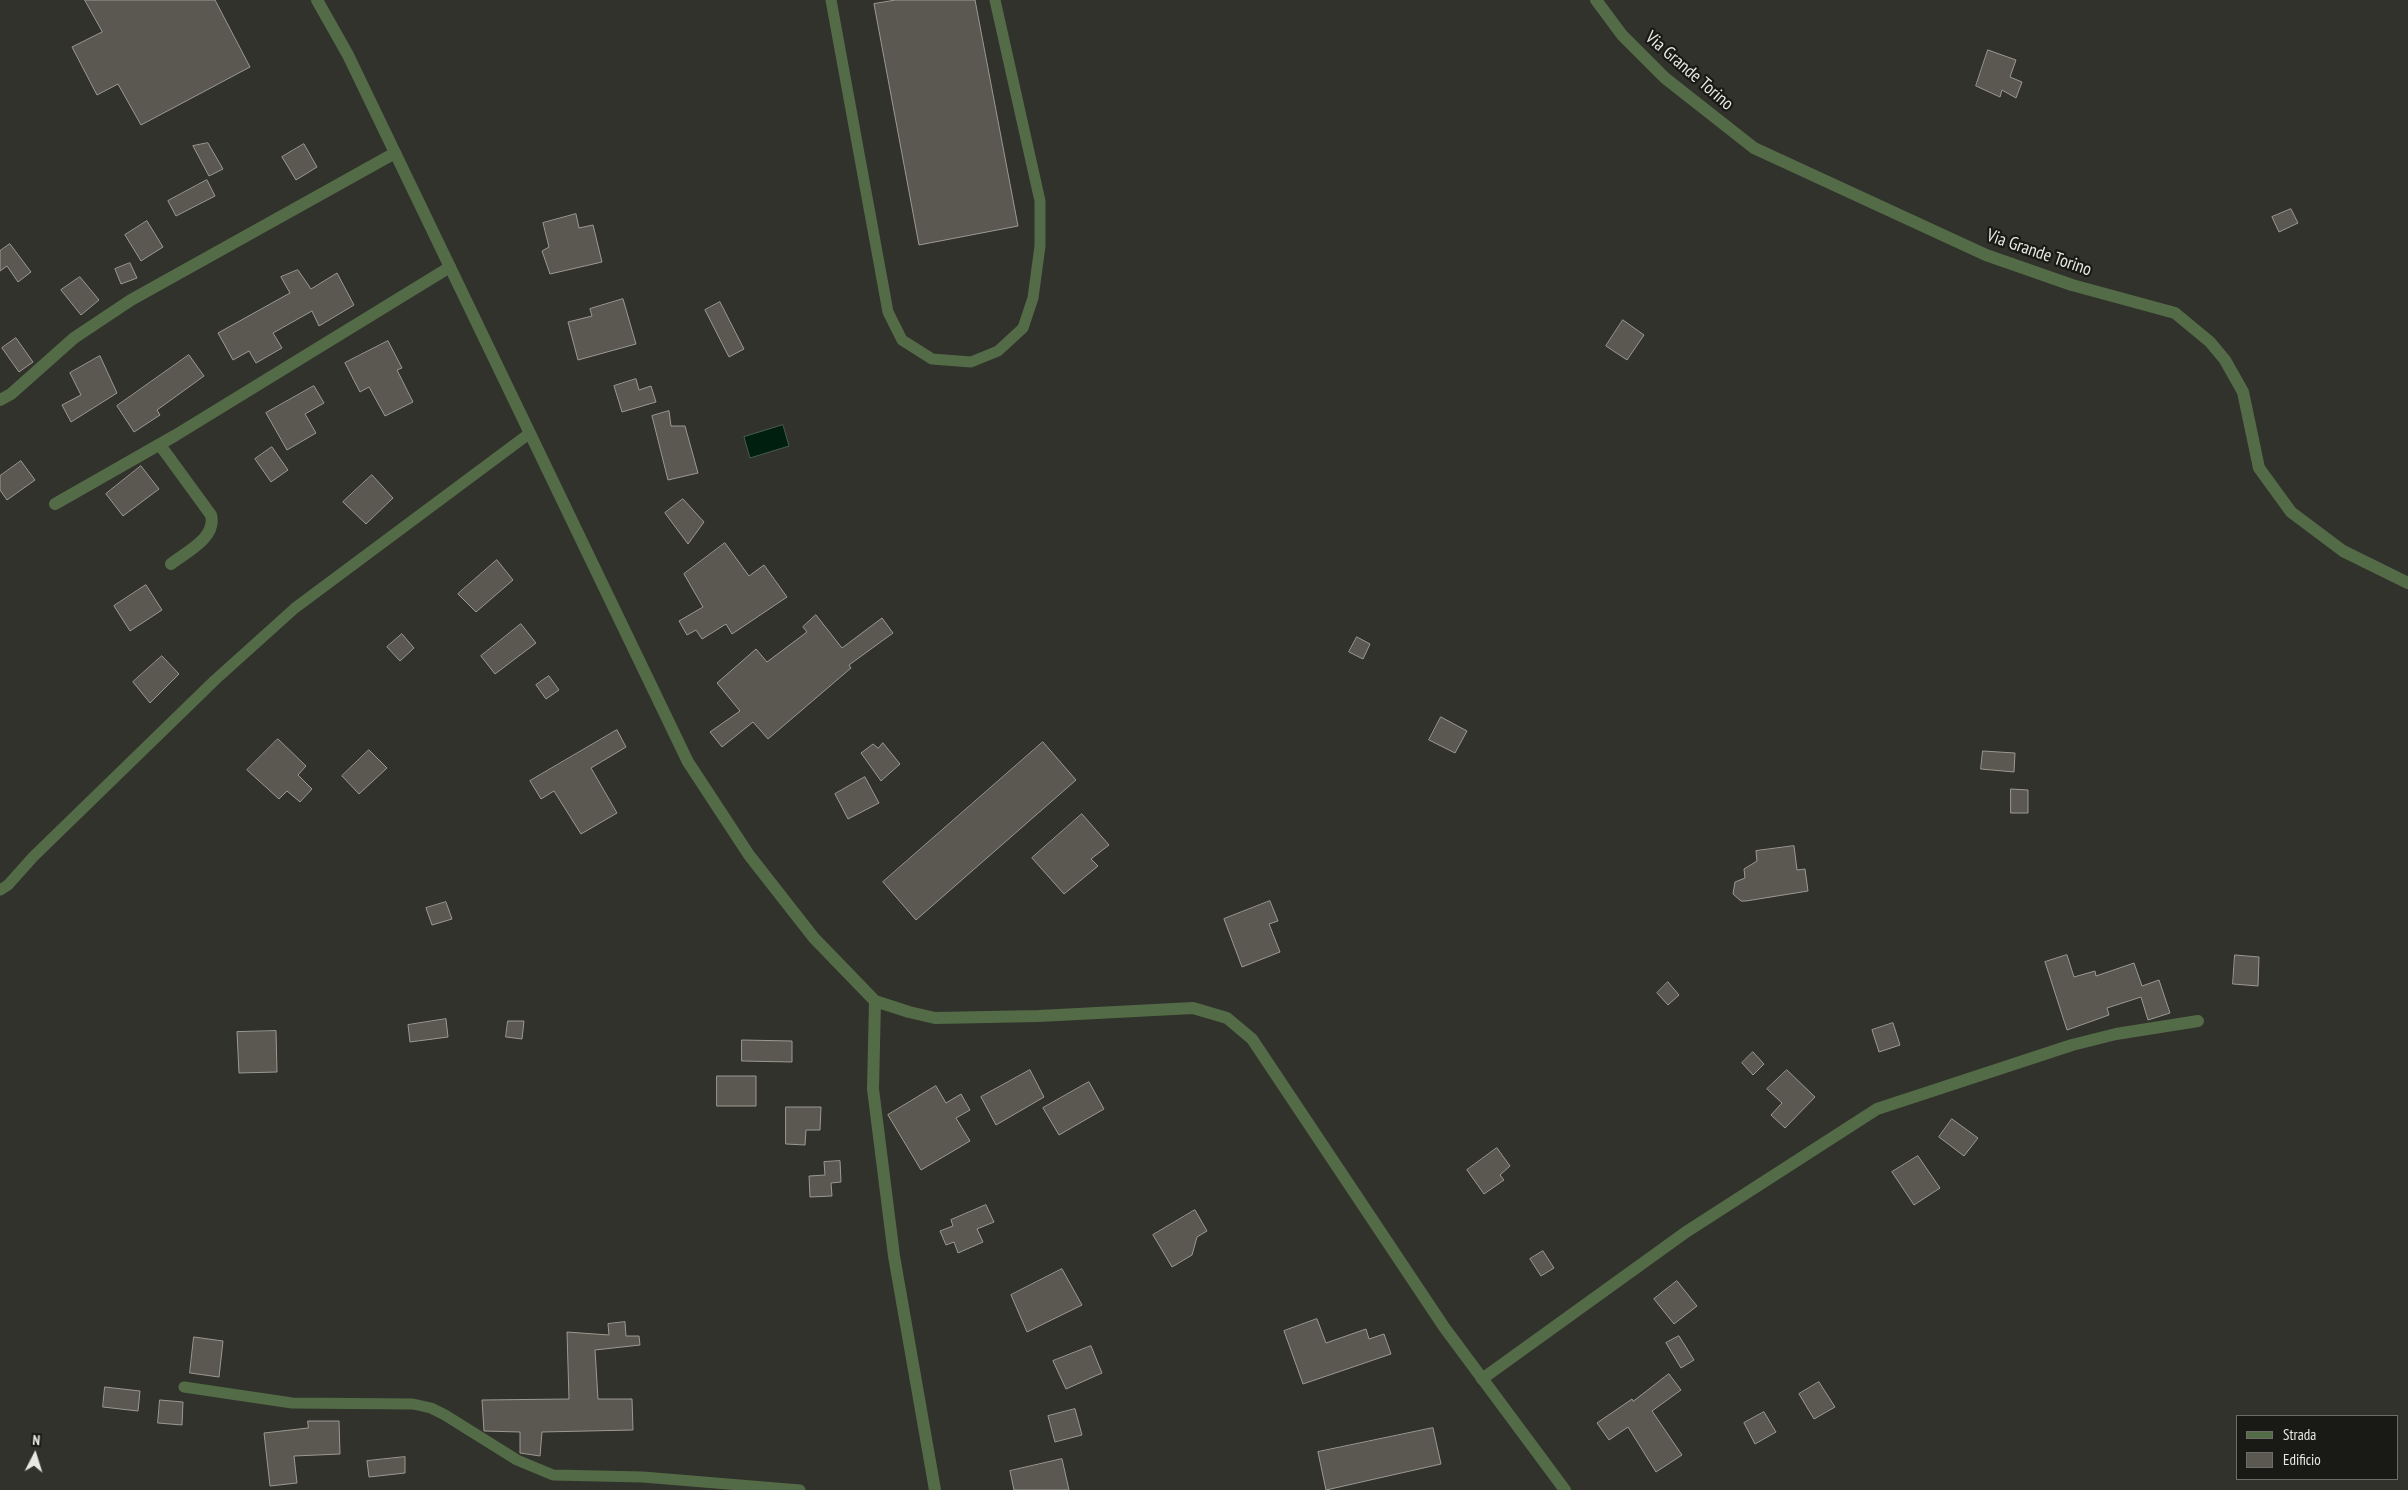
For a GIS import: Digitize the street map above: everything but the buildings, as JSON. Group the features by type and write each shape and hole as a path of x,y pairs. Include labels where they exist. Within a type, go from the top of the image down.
{"street":[{"path":"318,0 348,55 688,762 750,855 814,938 875,1000 909,1012 935,1018 1039,1016 1193,1008 1226,1018 1252,1039 1444,1327 1565,1490"},
{"name":"Via Grande Torino","path":"1596,0 1622,35 1665,78 1754,148 1986,255 2072,285 2175,313 2210,342 2225,360 2243,392 2259,468 2291,512 2343,551 2408,582"},
{"path":"0,400 11,394 74,338 131,300 395,153"},
{"path":"55,504 160,445 450,267"},
{"path":"160,445 211,515 213,524 208,535 171,564"},
{"path":"875,1000 874,1089 894,1256 936,1490"},
{"path":"1482,1380 1686,1232 1877,1109 2072,1045 2116,1034 2198,1021"}],"lane":[{"path":"831,0 888,312 902,340 932,359 971,362 998,351 1023,328 1033,298 1040,246 1040,201 995,0"},
{"path":"0,890 8,885 33,858 214,680 295,608 530,433"},
{"path":"184,1387 292,1403 413,1404 431,1408 517,1460 553,1475 643,1477 800,1490"}],"shaded area":[{"path":"783,425 789,446 750,458 744,437"}]}
